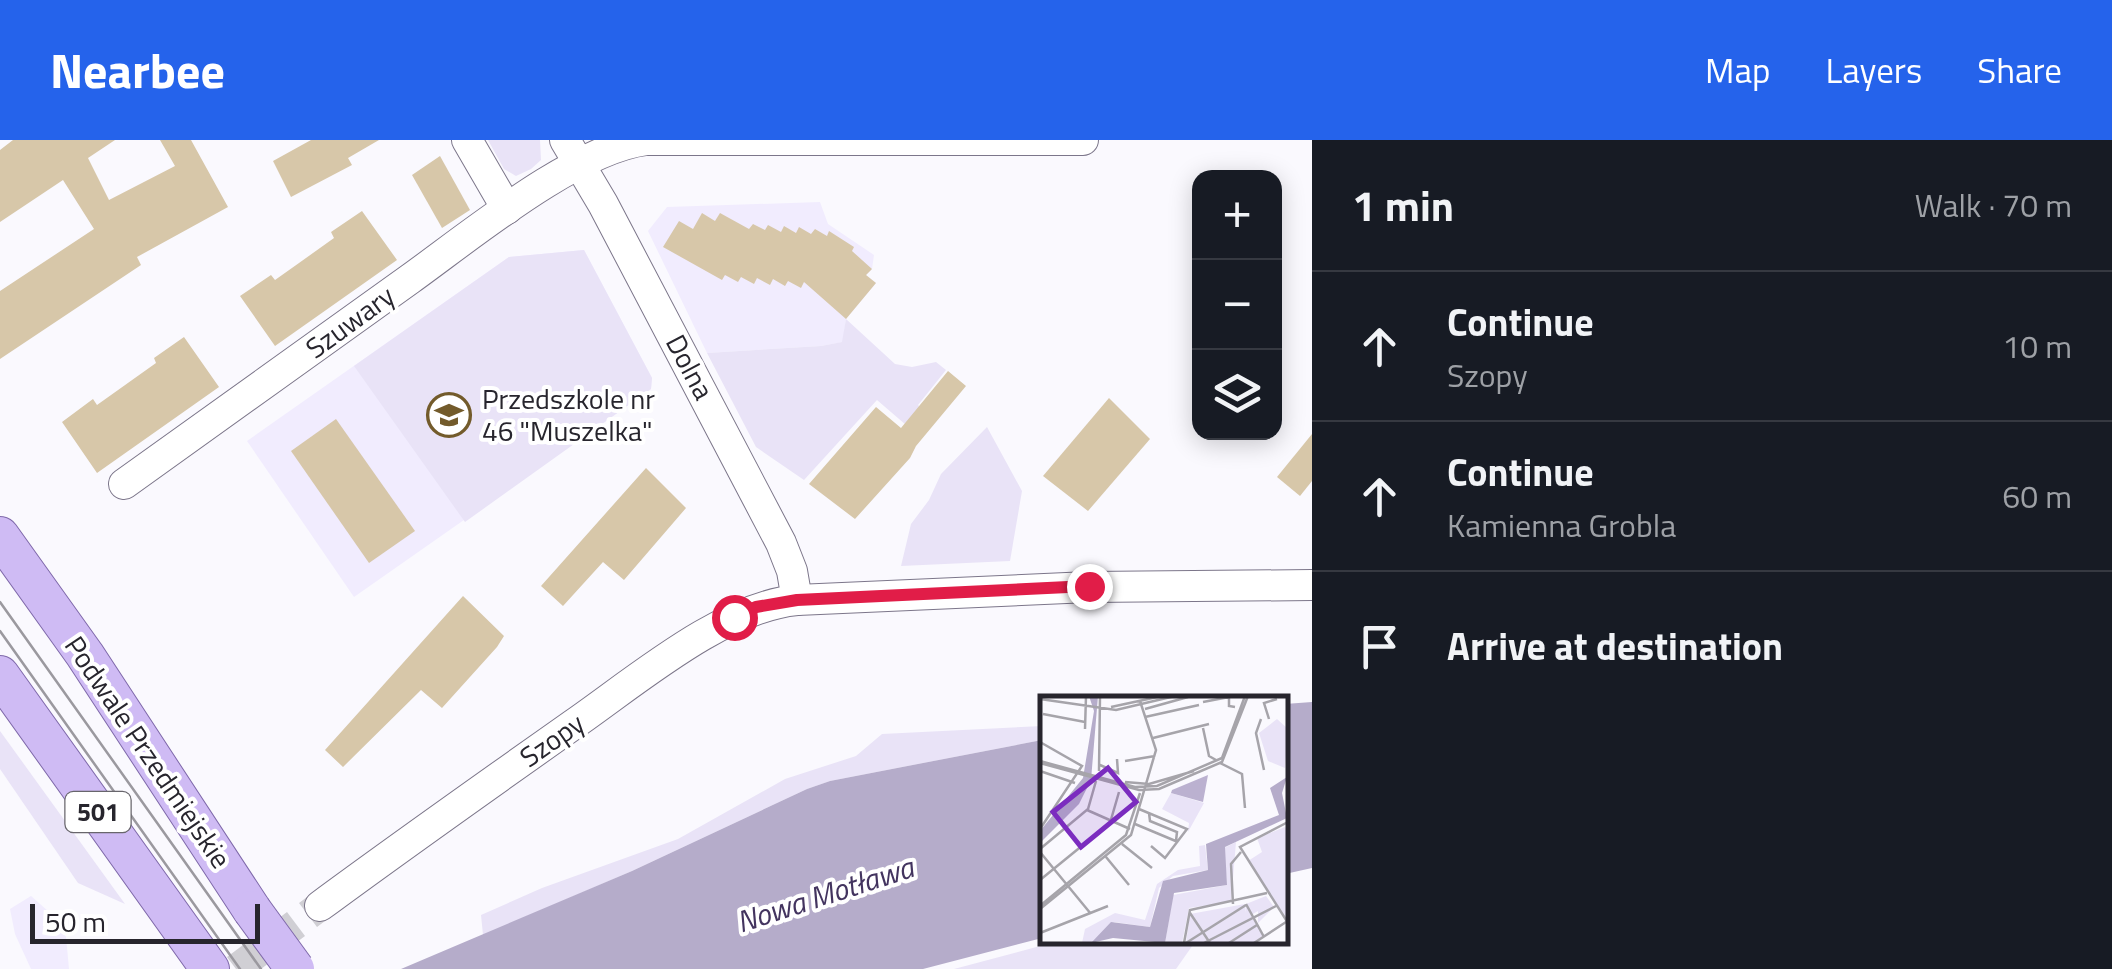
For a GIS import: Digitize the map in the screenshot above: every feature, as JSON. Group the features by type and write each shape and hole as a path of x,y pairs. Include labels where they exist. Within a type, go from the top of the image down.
{"main road":[{"name":"Podwale Przedmiejskie","path":"0,536 294,969"},
{"name":"501","path":"0,675 203,960"}],"street":[{"path":"467,140 507,210"},
{"name":"Szuwary","path":"124,484 507,210 572,152 646,140 1082,140"},
{"name":"Dolna","path":"572,152 776,532 792,571 797,600"},
{"name":"Szopy","path":"320,906 428,826 718,625 756,607 797,600 1089,586 1312,586"}],"shaded area":[{"path":"488,140 540,140 541,160 516,176 504,169"},
{"path":"820,202 828,224 874,255 872,269 866,275 876,283 846,319 843,342 707,353 648,231 667,207"},
{"name":"Przedszkole nr 46 \"Muszelka\"","path":"584,250 652,378 651,389 354,597 247,441 509,257"},
{"name":"Przedszkole nr 46 \"Muszelka\"","path":"584,250 652,378 651,389 465,522 354,366 509,257"},
{"path":"846,319 895,364 912,367 936,362 946,370 906,425 877,400 804,480 756,447 707,353 842,342"},
{"path":"987,427 1022,491 1010,561 901,566 911,524 929,500 941,474"},
{"path":"1040,726 1040,740 830,781 807,789 483,935 481,915 542,888 678,839 785,779 856,756 882,734"},
{"path":"0,731 125,904 78,883 0,769"},
{"path":"31,896 58,920 66,937 69,969 31,969 15,934 10,909"},
{"path":"1048,944 1194,944 1176,969 954,969"}],"water":[{"path":"1312,702 1312,868 1287,874 1287,704"},
{"name":"Nowa Motława","path":"1040,740 1040,939 923,969 401,969 632,871 830,781"}],"building":[{"path":"13,140 115,140 88,158 109,200 175,166 160,140 191,140 228,207 137,257 141,265 0,359 0,291 94,229 63,180 0,222 0,150"},
{"path":"311,140 379,140 348,158 352,165 291,197 273,161"},
{"path":"440,156 470,210 442,228 412,175"},
{"path":"362,211 397,260 275,346 240,296 271,275 275,280 334,238 331,232"},
{"path":"702,213 715,221 720,213 749,229 753,224 765,230 768,225 781,232 784,226 796,233 799,227 811,234 815,229 827,236 829,231 854,247 852,251 872,269 866,275 876,283 846,319 804,282 801,288 773,279 770,285 757,278 754,284 725,275 722,280 663,247 679,221 693,229"},
{"path":"184,337 219,387 97,473 62,422 93,399 97,405 156,363 154,358"},
{"path":"948,371 966,386 910,458 855,519 809,484 876,407 901,428"},
{"path":"1109,398 1150,439 1088,511 1043,476"},
{"path":"336,419 415,531 369,563 291,451"},
{"path":"1312,434 1312,481 1300,496 1277,477"},
{"path":"646,468 686,508 624,580 603,562 563,606 541,586"},
{"path":"463,596 504,636 497,647 442,708 421,690 343,767 325,750"}],"tunnel":[{"path":"236,969 320,906"}],"tram line":[{"path":"0,602 261,969"},
{"path":"0,631 240,969"}],"place":[{"name":"Przedszkole nr 46 \"Muszelka\"","path":"449,415"}],"route":[{"path":"734,617 756,607 797,600 1089,586"}]}
